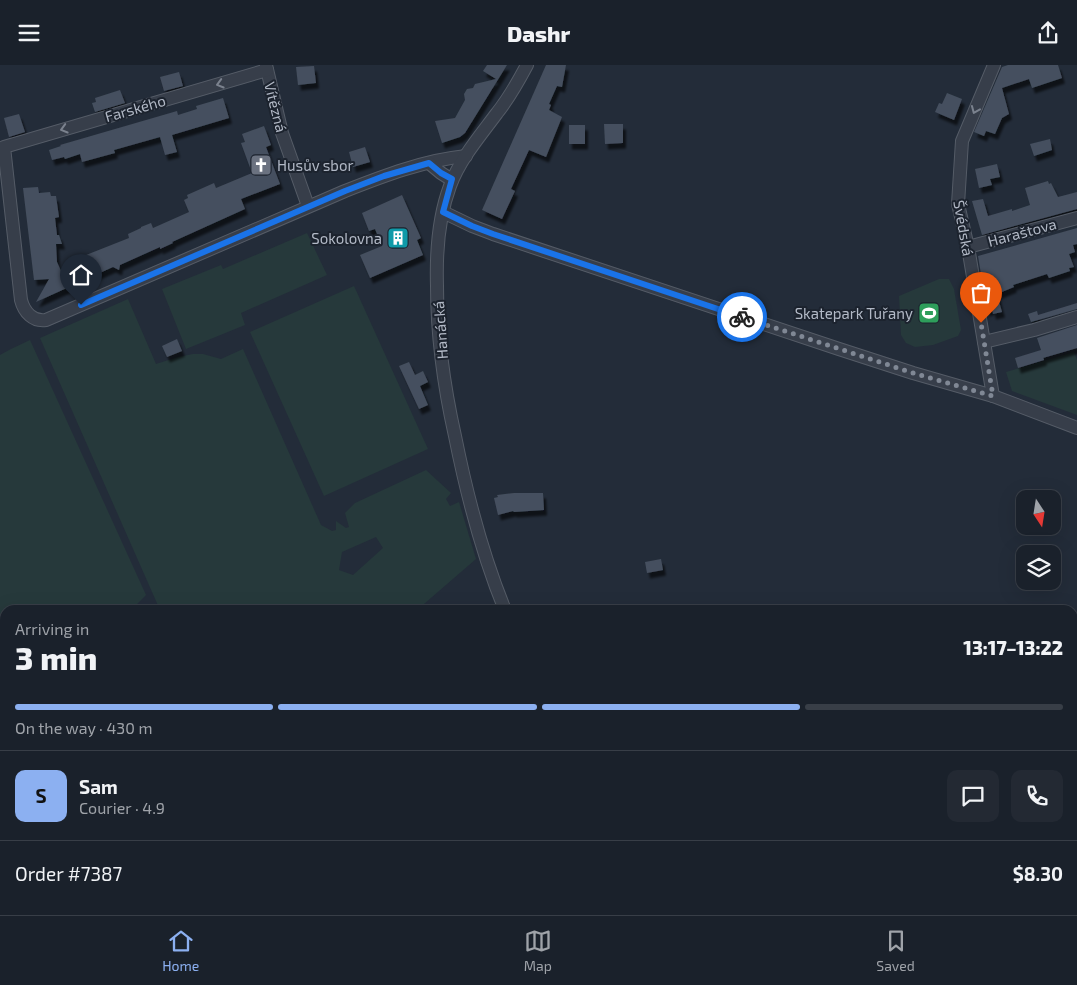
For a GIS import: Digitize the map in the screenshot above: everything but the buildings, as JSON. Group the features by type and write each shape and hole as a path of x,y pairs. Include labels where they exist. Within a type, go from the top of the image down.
{"street":[{"name":"Hanácká","path":"504,605 491,574 465,488 448,401 439,337 437,303 438,243 443,212 452,179 466,156 499,111 527,65"},
{"name":"Švédská","path":"993,396 968,247 958,204 962,141 994,65"},
{"name":"Farského","path":"266,67 4,147 21,300 25,310 35,319 40,321 46,320 308,206"},
{"name":"Vítězná","path":"266,67 282,133 308,206"},
{"path":"308,206 364,183 446,158 466,156"},
{"path":"429,163 452,179"},
{"path":"443,212 493,234 913,373 993,396 1077,428"},
{"name":"Haraštova","path":"968,247 1077,218"},
{"path":"984,342 1077,317"}],"shaded area":[{"path":"307,233 327,275 241,313 245,325 186,349 162,289 221,265 223,269"},
{"name":"Skatepark Tuřany","path":"939,279 949,279 954,289 961,330 958,336 933,345 915,347 906,343 901,335 899,296"},
{"path":"354,286 428,449 324,496 250,332"},
{"path":"128,299 156,364 193,354 203,354 221,359 243,349 321,525 332,531 336,530 336,521 346,528 349,527 345,513 355,503 426,470 451,493 446,499 450,506 459,502 476,559 423,605 158,605 40,338","holes":["376,537 383,548 353,575 339,570 342,552"]},
{"path":"30,340 146,595 136,605 0,605 0,355"},
{"path":"1074,352 1077,360 1077,415 1012,391 1006,372"}],"way so far":[{"path":"742,317 913,373 993,396 981,323"}],"place":[{"name":"Husův sbor","path":"261,165"},
{"name":"Sokolovna","path":"398,238"},
{"name":"Skatepark Tuřany","path":"929,313"}],"route":[{"path":"81,305 308,206 384,176 429,163 452,179 443,212 458,220 493,234 742,317"}]}
